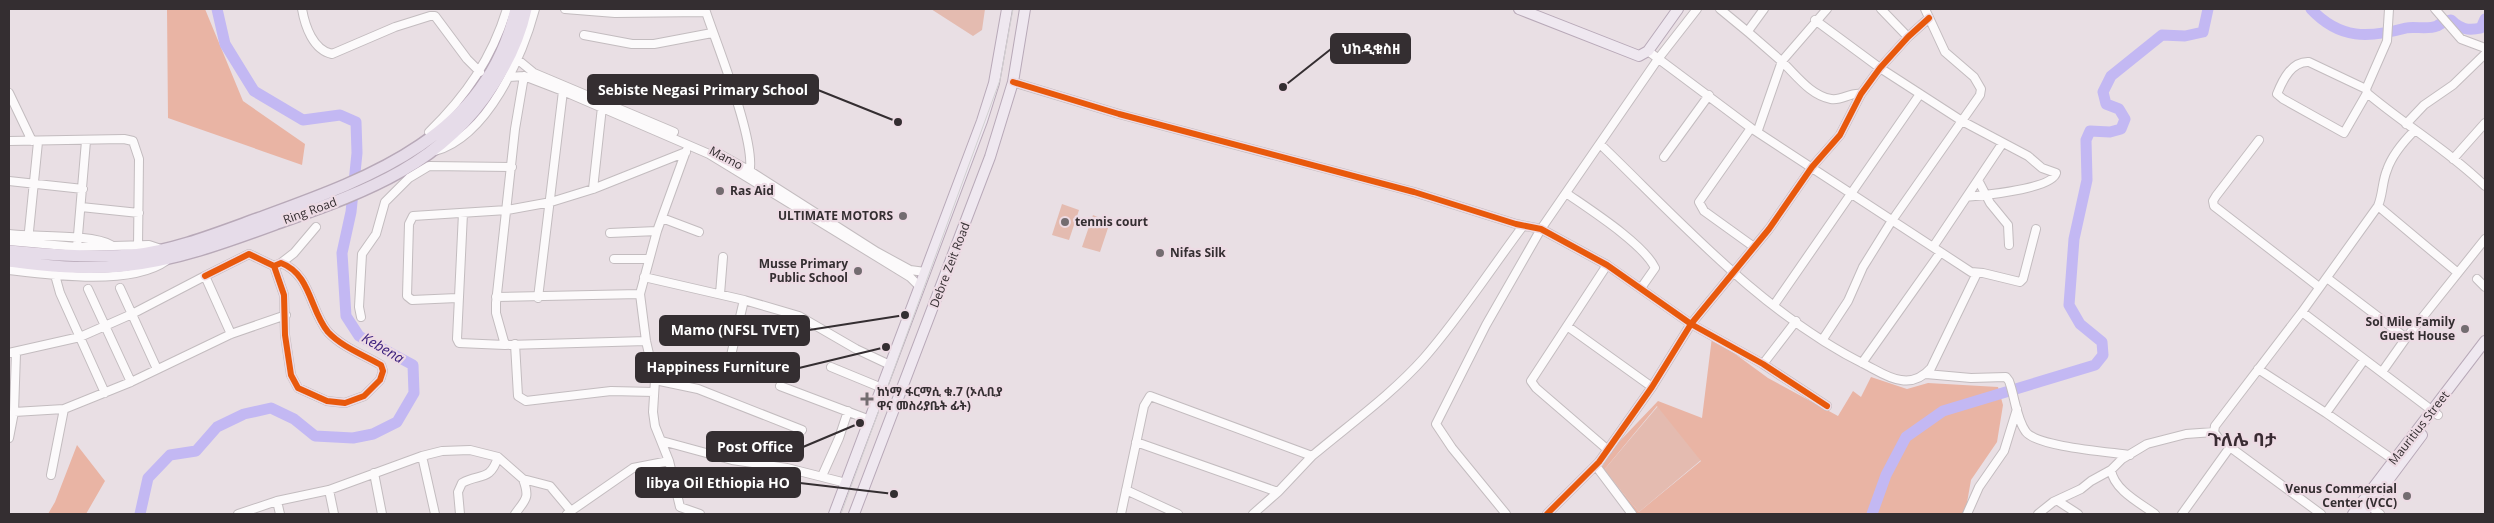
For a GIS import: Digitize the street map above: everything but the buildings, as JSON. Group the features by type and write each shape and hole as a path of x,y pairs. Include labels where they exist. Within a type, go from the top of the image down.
{"highway":[{"name":"Ring Road","path":"9,261 54,266 102,267 138,264 173,257 240,231 350,184 417,149 446,127 483,84 507,38 516,9"},
{"name":"Ring Road","path":"9,251 92,257 133,255 240,231 356,194 402,172 433,152 462,125 487,94 507,60 526,9"}],"main road":[{"name":"Debre Zeit Road","path":"834,514 989,102 1007,9"},
{"name":"Debre Zeit Road","path":"854,514 974,201 1013,82 1025,9"},
{"path":"1520,9 1640,56 1648,52 1678,9"},
{"name":"Mauritius Street","path":"2435,413 2485,341"},
{"name":"Mauritius Street","path":"2353,514 2366,503 2435,413 2485,352"},
{"name":"Mauritius Street","path":"2363,514 2366,503"}],"street":[{"path":"302,9 309,33 321,49 332,54 395,27 435,16 467,59 480,72"},
{"path":"417,149 480,72 500,32 507,9"},
{"path":"433,152 445,148 463,137 478,122 509,77 536,9"},
{"path":"565,9 615,13 706,10 712,34 745,129 749,174"},
{"path":"1506,514 1448,443 1436,424 1486,325 1540,229 1658,58 1697,9"},
{"path":"1720,9 1782,61 1807,86 1821,95 1831,99 1840,99 1853,93 1861,94"},
{"path":"1748,32 1764,9"},
{"path":"1754,247 1704,211 1699,202 1754,129 1782,61 1815,20 1827,9"},
{"path":"1880,9 1908,37"},
{"path":"1822,339 1848,301 1863,267 1891,222 1980,95 1981,89 1974,76 1945,52 1925,9"},
{"path":"2389,9 2386,41 2366,91 2344,133 2282,99 2277,94 2284,79 2296,64 2309,62 2366,91 2485,186"},
{"path":"2435,9 2447,26 2461,39 2485,48"},
{"path":"1548,514 1596,466 1652,387 1691,324 1754,247 1812,167 1840,135 1861,94 1880,68 1908,37 1929,18"},
{"path":"1815,20 1880,68 1920,94 2002,144 2010,146 2028,156 2042,168 2054,171 2056,176 2042,185 1967,197"},
{"path":"584,35 632,44 654,44 712,34"},
{"path":"1648,52 1754,129 1891,222 1970,272 1983,273 2020,282 2023,279 2036,229"},
{"path":"2406,124 2424,105 2453,85 2485,54"},
{"name":"Mamo","path":"517,60 534,73 749,174 838,231 910,270 925,272"},
{"path":"509,77 524,76 602,107 689,146"},
{"path":"505,345 496,313 496,297 515,130 524,76"},
{"path":"1013,82 1119,114 1414,192 1523,226 1540,229 1607,265 1691,324 1764,364 1827,406"},
{"path":"538,298 563,91"},
{"path":"9,93 35,141 35,184 28,240"},
{"path":"1774,305 1920,94"},
{"path":"1664,157 1709,95"},
{"path":"593,189 602,107"},
{"path":"2453,159 2485,123"},
{"path":"2214,432 2215,426 2302,312 2378,206 2384,190 2386,171 2402,143 2415,130"},
{"path":"9,142 124,139 133,141 136,145 139,159 138,246"},
{"path":"2259,140 2216,196 2213,201 2214,206 2319,287"},
{"path":"77,247 86,141"},
{"path":"1600,144 1733,272 1774,305 1843,354 1900,380 1913,380 1926,374 1971,378 2000,376 2010,381 2017,408 2028,434 2037,439 2086,451 2130,455"},
{"path":"1933,247 2002,144"},
{"path":"458,298 408,299 409,224 413,216 417,214 507,210 550,202 593,189 689,146"},
{"path":"689,146 657,231 640,294 646,341 655,380 655,426 669,461 680,511 700,514"},
{"path":"361,317 359,307 362,254 376,234 385,202 409,178 429,166 512,167"},
{"path":"1978,180 2008,225 2008,245"},
{"path":"9,181 83,189"},
{"path":"1566,193 1612,226 1650,260 1655,268 1641,288"},
{"path":"2378,206 2458,273"},
{"path":"81,207 139,213"},
{"path":"464,213 458,298 457,339 459,344 505,345 646,341"},
{"path":"662,218 699,232"},
{"path":"1253,514 1278,492 1312,456 1387,394 1423,358 1448,329 1523,226"},
{"path":"277,264 294,253 316,227"},
{"path":"610,233 657,231"},
{"path":"838,231 910,277 920,286"},
{"path":"9,234 28,240 77,247 149,246 161,249"},
{"path":"9,241 78,238 102,241 113,246"},
{"path":"2382,372 2406,338 2485,240"},
{"path":"1862,363 1940,253"},
{"path":"9,434 14,412 11,385 13,353 80,337 107,326 249,254 293,269 315,304 327,330 335,339 381,366 383,371 380,380 364,396 345,403 327,401 298,388 291,375 288,358 285,335 284,295 277,264"},
{"path":"9,270 55,275 112,275 136,272 159,266 173,257"},
{"path":"720,294 723,258"},
{"path":"614,259 649,259"},
{"path":"1607,265 1531,381 1536,388 1608,450"},
{"path":"1926,374 1977,273"},
{"path":"55,275 60,293 105,393"},
{"path":"205,276 231,334"},
{"path":"644,277 744,300 799,316 856,349 890,365"},
{"path":"2326,278 2406,338"},
{"path":"2477,279 2485,287"},
{"path":"120,288 158,369"},
{"path":"88,289 107,326 131,382"},
{"path":"496,297 538,298 640,294"},
{"path":"729,364 744,300"},
{"path":"2302,312 2435,413"},
{"path":"14,412 64,409 131,382 231,334 286,315"},
{"path":"1764,364 1796,321"},
{"path":"1567,326 1652,387"},
{"path":"515,344 518,396 521,400 611,392 654,392"},
{"path":"2326,413 2364,360"},
{"path":"831,367 882,388"},
{"path":"2258,369 2326,413 2396,463"},
{"path":"655,380 698,389 802,430"},
{"path":"780,386 870,420"},
{"path":"1121,514 1144,406 1150,396 1312,456"},
{"path":"1968,514 1979,487 2004,450 2017,408"},
{"path":"51,475 64,409"},
{"path":"822,476 840,438 848,411"},
{"path":"2038,514 2111,470 2122,459 2156,441 2186,434 2214,432 2230,447 2321,514"},
{"path":"662,441 732,460 787,468 846,483"},
{"path":"1136,442 1278,492"},
{"path":"2182,514 2230,447"},
{"path":"238,514 277,501 329,490 422,456 442,451 470,450 498,457 524,479 550,486 569,513 633,468 669,461"},
{"path":"422,456 435,514"},
{"path":"460,514 458,492 462,484 487,475 495,466 498,457"},
{"path":"1596,466 1632,514"},
{"path":"2111,470 2114,482 2155,514"},
{"path":"374,473 382,514"},
{"path":"515,514 528,497 524,479"},
{"path":"329,490 334,514"},
{"path":"1126,490 1178,514"},
{"path":"277,501 280,514"},
{"path":"2058,501 2078,514"},
{"path":"2366,503 2380,514"}],"shaded area":[{"path":"167,9 205,9 243,101 305,144 302,165 168,118"},
{"path":"931,9 985,9 982,30 973,36"},
{"name":"tennis court","path":"1062,204 1079,210 1069,240 1052,235"},
{"path":"1093,215 1110,222 1100,252 1082,247"},
{"path":"1712,337 1768,378 1838,416 1853,391 1861,397 1871,377 1907,389 1928,383 1998,387 2003,405 1997,442 1971,480 1965,514 1629,514 1597,474 1616,445 1658,401 1702,418","holes":["1657,406 1701,461 1639,512 1604,470"]},
{"path":"1658,406 1701,460 1639,512 1604,470"},
{"path":"77,445 105,481 86,514 48,514 55,502"}],"waterway":[{"name":"Kebena","path":"140,514 148,478 170,455 196,451 217,427 244,414 271,408 294,419 315,436 353,438 373,434 397,422 414,393 413,365 359,336 346,316 342,253 351,212 357,153 356,122 340,115 303,120 254,91 225,44 217,9"},
{"path":"1872,514 1886,475 1906,437 1943,411 2095,365 2103,355 2102,342 2080,324 2069,305 2074,239 2087,180 2086,140 2090,131 2110,132 2121,129 2125,119 2119,109 2106,104 2103,92 2111,76 2162,35 2185,36 2203,32 2208,9"},
{"path":"2311,9 2333,26 2344,31 2367,35 2410,28 2433,27 2451,20 2464,28 2476,29 2481,28 2485,19"}],"tram line":[{"path":"841,514 1000,80 1013,9"}],"cycle path":[{"path":"1547,514 1599,462 1652,387 1691,324 1769,229 1812,167 1840,135 1861,94 1880,68 1908,37 1929,18"},
{"path":"1013,82 1119,114 1414,192 1516,224 1541,229 1607,265 1691,324 1763,364 1827,406"},
{"path":"205,276 249,254 274,266 281,263 291,268 304,284 317,314 328,332 346,346 381,365 383,371 380,380 364,396 345,403 327,401 298,388 291,375 285,335 284,295 274,266"}],"place":[{"name":"ህከዲቁስዘ","path":"1283,87"},
{"name":"Sebiste Negasi Primary School","path":"898,122"},
{"name":"Ras Aid","path":"720,191"},
{"name":"ULTIMATE MOTORS","path":"903,216"},
{"name":"tennis court","path":"1065,222"},
{"name":"Nifas Silk","path":"1160,253"},
{"name":"Musse Primary Public School","path":"858,271"},
{"name":"Mamo (NFSL TVET)","path":"905,315"},
{"name":"Sol Mile Family Guest House","path":"2465,329"},
{"name":"Happiness Furniture","path":"886,347"},
{"name":"ከነማ ፋርማሲ ቁ.7 (ኦሊቢያ ዋና መስሪያቤት ፊት)","path":"867,399"},
{"name":"Post Office","path":"860,423"},
{"name":"libya Oil Ethiopia HO","path":"894,494"},
{"name":"Venus Commercial Center (VCC)","path":"2407,496"}],"district":[{"name":"ጉለሌ ባታ","path":"2242,440"}]}
